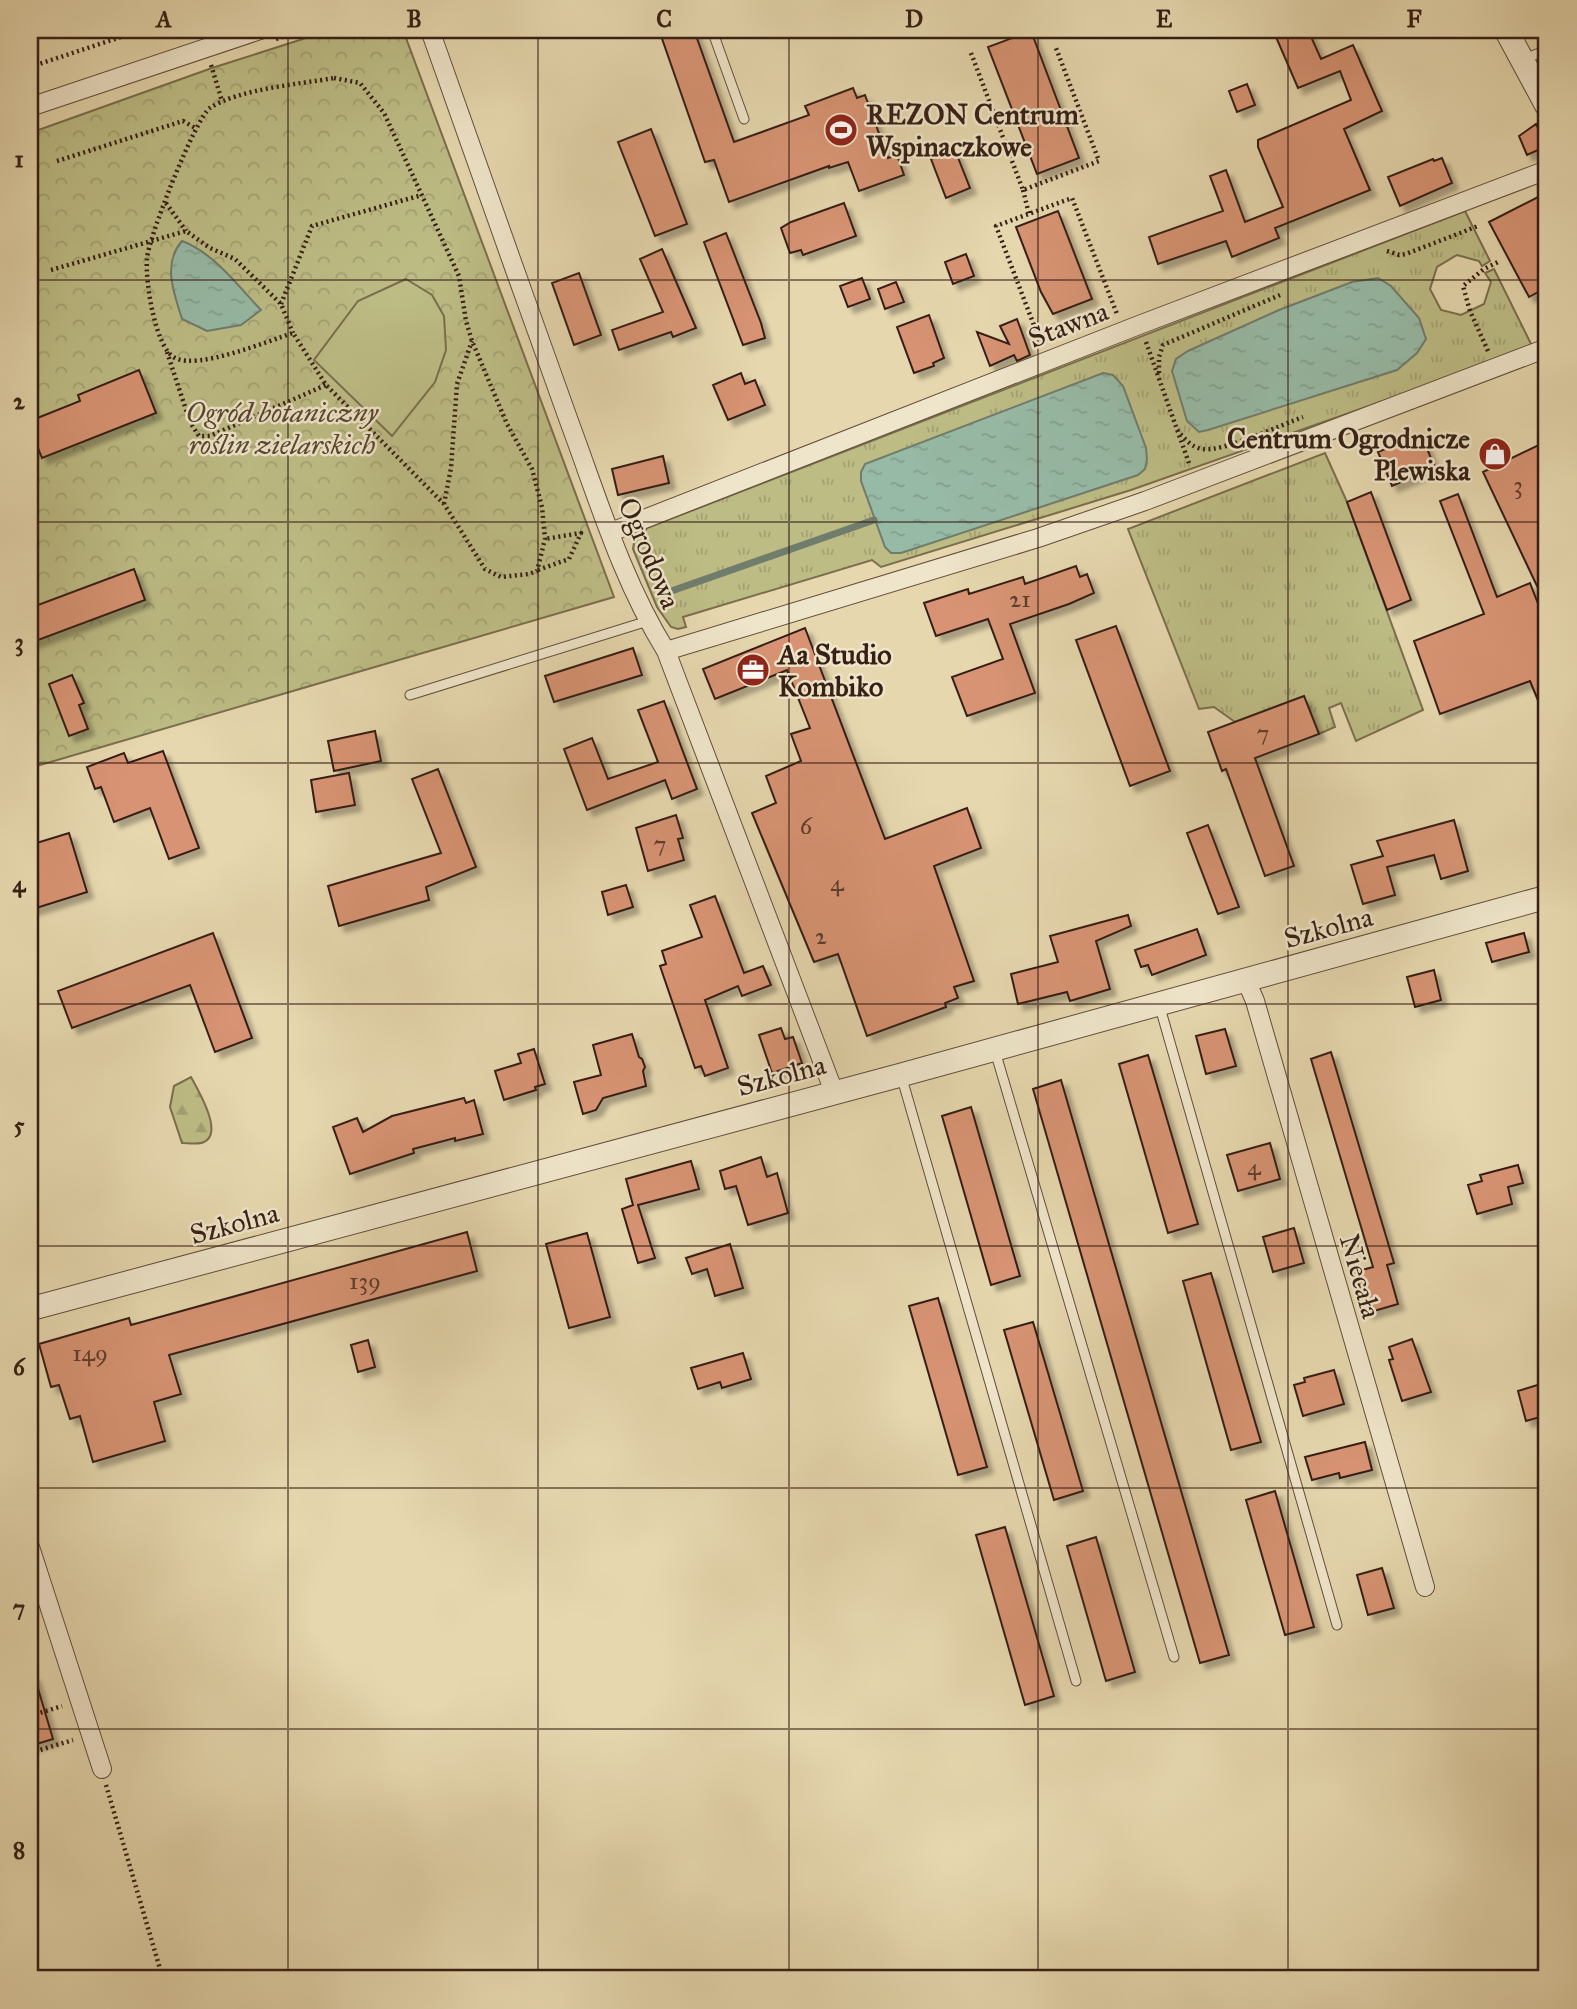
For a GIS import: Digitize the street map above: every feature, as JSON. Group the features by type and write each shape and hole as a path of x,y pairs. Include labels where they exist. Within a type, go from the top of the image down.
{"street":[{"path":"30,107 260,30"},
{"name":"Ogrodowa","path":"430,30 544,352 629,581 666,651 834,1091"},
{"path":"1506,30 1547,107"},
{"name":"Stawna","path":"611,532 1131,328 1547,170"},
{"path":"666,651 1038,538 1196,483 1547,348"},
{"name":"Szkolna","path":"30,1309 901,1075 1158,1002 1547,897"},
{"name":"Niecała","path":"1246,980 1255,1001 1425,1587"},
{"path":"30,1547 102,1769"}],"lane":[{"path":"712,30 744,119"},
{"path":"1522,59 1547,50"},
{"path":"410,695 648,621"},
{"path":"1158,1002 1337,1625"},
{"path":"995,1048 1174,1657"},
{"path":"901,1075 1076,1681"}],"path":[{"path":"30,67 142,30"},
{"path":"1023,190 1099,161 1056,48"},
{"path":"971,53 1023,190 1029,214"},
{"path":"210,61 222,101"},
{"path":"326,385 210,436 199,436 190,422 150,305 146,260 169,188 207,110 222,101 243,94 334,78 360,83 384,113 459,276 472,341 507,424 532,469 542,507 545,539 537,571"},
{"path":"57,161 183,121 197,129"},
{"path":"281,304 312,226 422,195"},
{"path":"1049,348 1044,334 1035,328 996,226 1072,198 1131,328 1158,373 1196,483"},
{"path":"165,202 186,231 210,248 235,259 281,304 293,333 326,385 444,505 485,569 501,577 529,574 569,559 587,524"},
{"path":"1381,251 1406,254 1478,226"},
{"path":"51,270 186,231"},
{"path":"1496,368 1470,311 1463,286 1484,269 1498,262"},
{"path":"1158,373 1163,345 1283,294"},
{"path":"165,348 174,358 188,362 226,356 293,333"},
{"path":"444,505 452,468 457,384 472,341"},
{"path":"1475,355 1500,346"},
{"path":"1177,430 1186,441 1201,449 1216,448 1307,416"},
{"path":"545,539 581,533"},
{"path":"30,1716 79,1701"},
{"path":"30,1753 90,1735"},
{"path":"102,1769 163,1979"}],"green space":[{"name":"Ogród botaniczny roślin zielarskich","path":"331,30 403,30 614,597 30,768 30,133 212,68"},
{"path":"1465,211 1490,261 1482,266 1479,261 1457,255 1437,267 1430,289 1441,310 1461,315 1484,304 1491,282 1485,273 1494,269 1533,348 1131,490 881,567 872,560 683,617 686,627 671,627 657,607 633,549 634,543 647,528"},
{"path":"406,279 432,295 444,316 446,350 435,382 392,436 314,360 358,301"},
{"path":"1325,453 1347,502 1423,710 1356,741 1341,703 1329,708 1335,727 1319,734 1304,696 1235,722 1214,707 1199,709 1128,529"},
{"path":"191,1077 208,1111 211,1130 204,1142 182,1143 170,1107 174,1086"}],"water":[{"path":"182,241 205,253 261,310 241,325 207,331 182,319 173,289 171,269 172,259"},
{"path":"1378,278 1391,286 1419,318 1426,339 1417,353 1397,370 1208,430 1199,432 1187,421 1172,371 1176,359 1279,310 1352,282"},
{"path":"1103,373 1113,375 1123,386 1146,448 1145,469 1138,475 901,553 891,553 885,547 861,481 865,464"}],"building":[{"path":"659,30 694,30 734,142 809,115 805,106 853,88 857,98 865,95 888,158 897,155 904,175 859,191 848,162 829,166 729,202 714,160 705,162"},
{"path":"1273,30 1308,30 1321,59 1353,45 1382,111 1344,129 1370,190 1275,228 1279,238 1232,257 1226,241 1158,264 1149,237 1223,211 1210,176 1226,170 1245,222 1283,207 1258,147 1258,140 1351,100 1340,71 1298,88"},
{"path":"1031,31 1079,158 1037,174 988,47"},
{"path":"1247,84 1255,105 1237,112 1229,91"},
{"path":"1536,124 1547,146 1527,155 1519,136"},
{"path":"651,129 687,224 655,236 618,142"},
{"path":"955,150 970,188 946,198 931,159"},
{"path":"1442,158 1452,183 1400,206 1388,177"},
{"path":"1538,197 1547,213 1547,287 1529,297 1489,222"},
{"path":"844,203 856,236 803,255 801,250 790,253 781,228"},
{"path":"1058,211 1092,299 1053,314 1041,292 1016,227"},
{"path":"726,233 765,338 743,345 704,242"},
{"path":"662,249 696,328 673,337 671,332 619,350 612,330 663,312 640,259"},
{"path":"966,254 974,276 953,284 945,262"},
{"path":"579,273 601,335 574,345 552,283"},
{"path":"862,278 870,299 848,307 840,286"},
{"path":"896,282 904,302 885,309 878,289"},
{"path":"929,315 944,358 933,363 934,366 914,373 897,327"},
{"path":"1017,319 1030,355 1017,361 1014,355 990,366 977,332 1009,344 1000,326"},
{"path":"139,370 156,413 42,458 38,448 30,451 30,421 80,401 78,395"},
{"path":"741,373 745,384 755,380 765,405 728,420 713,385"},
{"path":"1421,434 1435,468 1392,486 1378,452"},
{"path":"1547,441 1547,607 1483,472"},
{"path":"663,456 669,483 618,495 612,469"},
{"path":"1371,492 1411,600 1387,610 1347,502"},
{"path":"1458,494 1497,597 1530,583 1547,627 1547,722 1530,681 1440,714 1414,641 1484,614 1440,501"},
{"path":"1076,566 1080,577 1087,574 1094,593 1010,624 1035,693 967,716 952,677 1003,659 988,619 936,636 924,603 968,589 969,594 1023,577 1025,584"},
{"path":"134,569 145,600 30,643 30,608"},
{"path":"1116,626 1170,771 1130,786 1076,640"},
{"path":"805,628 885,839 967,808 981,848 934,866 974,981 954,987 958,998 945,1003 946,1007 867,1036 838,954 814,962 752,813 776,803 766,776 801,761 791,734 810,728 787,670 715,699 703,669"},
{"path":"633,648 642,675 554,702 545,676"},
{"path":"72,675 84,703 79,705 88,729 69,736 49,684"},
{"path":"1304,696 1319,734 1255,758 1294,866 1265,876 1226,769 1222,771 1208,732"},
{"path":"664,701 697,789 672,799 665,780 587,810 564,749 592,738 608,779 658,762 638,710"},
{"path":"375,731 381,761 334,771 328,741"},
{"path":"163,751 199,848 169,859 150,808 114,822 101,787 95,789 87,767 124,753 128,763"},
{"path":"438,769 476,867 426,887 429,900 339,926 328,886 441,853 412,779"},
{"path":"349,773 355,805 316,812 311,780"},
{"path":"676,815 683,838 678,839 684,860 648,871 636,828"},
{"path":"1454,820 1468,871 1441,879 1434,855 1387,867 1395,895 1363,904 1351,865 1383,856 1377,841"},
{"path":"1208,825 1239,907 1218,914 1187,833"},
{"path":"69,833 87,892 30,910 30,845"},
{"path":"626,885 633,907 608,915 602,892"},
{"path":"715,896 744,973 763,966 771,985 742,996 738,986 705,1000 728,1068 705,1076 701,1066 695,1068 660,966 666,964 662,951 702,937 690,905"},
{"path":"1128,915 1131,926 1096,941 1110,989 1070,1001 1067,992 1018,1004 1011,974 1058,962 1050,936"},
{"path":"1197,929 1206,955 1152,975 1148,965 1141,967 1135,950"},
{"path":"213,933 252,1038 215,1052 190,985 72,1028 58,991"},
{"path":"1524,933 1529,952 1492,962 1486,943"},
{"path":"1434,970 1441,1000 1415,1007 1407,977"},
{"path":"781,1028 785,1039 793,1037 802,1063 772,1073 759,1035"},
{"path":"1225,1029 1236,1066 1206,1074 1196,1036"},
{"path":"632,1034 645,1067 643,1071 646,1086 603,1098 596,1110 583,1114 574,1082 601,1075 593,1045"},
{"path":"534,1049 545,1084 535,1087 536,1090 504,1100 495,1071 521,1063 518,1054"},
{"path":"1331,1052 1394,1263 1387,1265 1398,1304 1367,1313 1355,1272 1373,1267 1311,1059"},
{"path":"1148,1055 1198,1224 1168,1233 1119,1064"},
{"path":"1061,1080 1229,1655 1200,1663 1033,1089"},
{"path":"464,1098 466,1103 474,1100 483,1134 413,1149 414,1153 350,1174 333,1127 357,1118 363,1132 392,1116"},
{"path":"971,1107 1020,1276 991,1285 942,1116"},
{"path":"1270,1143 1280,1179 1238,1191 1227,1155"},
{"path":"761,1157 767,1177 777,1173 788,1213 748,1225 736,1186 725,1189 720,1171"},
{"path":"691,1161 699,1189 638,1205 655,1258 638,1263 622,1209 633,1205 626,1179"},
{"path":"1518,1165 1523,1183 1508,1187 1512,1204 1477,1214 1468,1185 1482,1181 1480,1175"},
{"path":"1294,1228 1304,1263 1273,1272 1263,1237"},
{"path":"467,1232 477,1271 169,1355 181,1394 154,1402 165,1441 93,1462 80,1416 70,1419 59,1385 51,1387 39,1344 129,1318 131,1325"},
{"path":"587,1233 610,1317 569,1328 546,1244"},
{"path":"730,1244 743,1288 715,1296 707,1269 692,1274 686,1258"},
{"path":"1211,1273 1261,1442 1231,1450 1183,1281"},
{"path":"938,1298 987,1467 958,1475 909,1306"},
{"path":"1033,1322 1083,1491 1054,1500 1004,1330"},
{"path":"1412,1339 1431,1392 1402,1401 1389,1360 1393,1359 1389,1347"},
{"path":"368,1340 375,1367 358,1372 351,1345"},
{"path":"743,1353 751,1379 722,1388 720,1382 698,1389 691,1368"},
{"path":"1334,1370 1344,1404 1303,1416 1294,1385 1305,1382 1304,1378"},
{"path":"1547,1382 1547,1415 1526,1421 1518,1391"},
{"path":"1365,1442 1372,1470 1340,1478 1339,1473 1312,1480 1305,1457"},
{"path":"1275,1491 1314,1627 1285,1635 1246,1500"},
{"path":"1005,1527 1054,1696 1025,1705 976,1535"},
{"path":"1096,1537 1135,1672 1106,1681 1067,1546"},
{"path":"1382,1568 1394,1608 1368,1615 1357,1575"},
{"path":"34,1675 53,1739 30,1746 30,1676"}],"waterway":[{"path":"663,594 874,520"}],"place":[{"name":"REZON Centrum Wspinaczkowe","path":"841,130"},
{"name":"Centrum Ogrodnicze Plewiska","path":"1495,454"},
{"name":"Aa Studio Kombiko","path":"753,670"}]}
